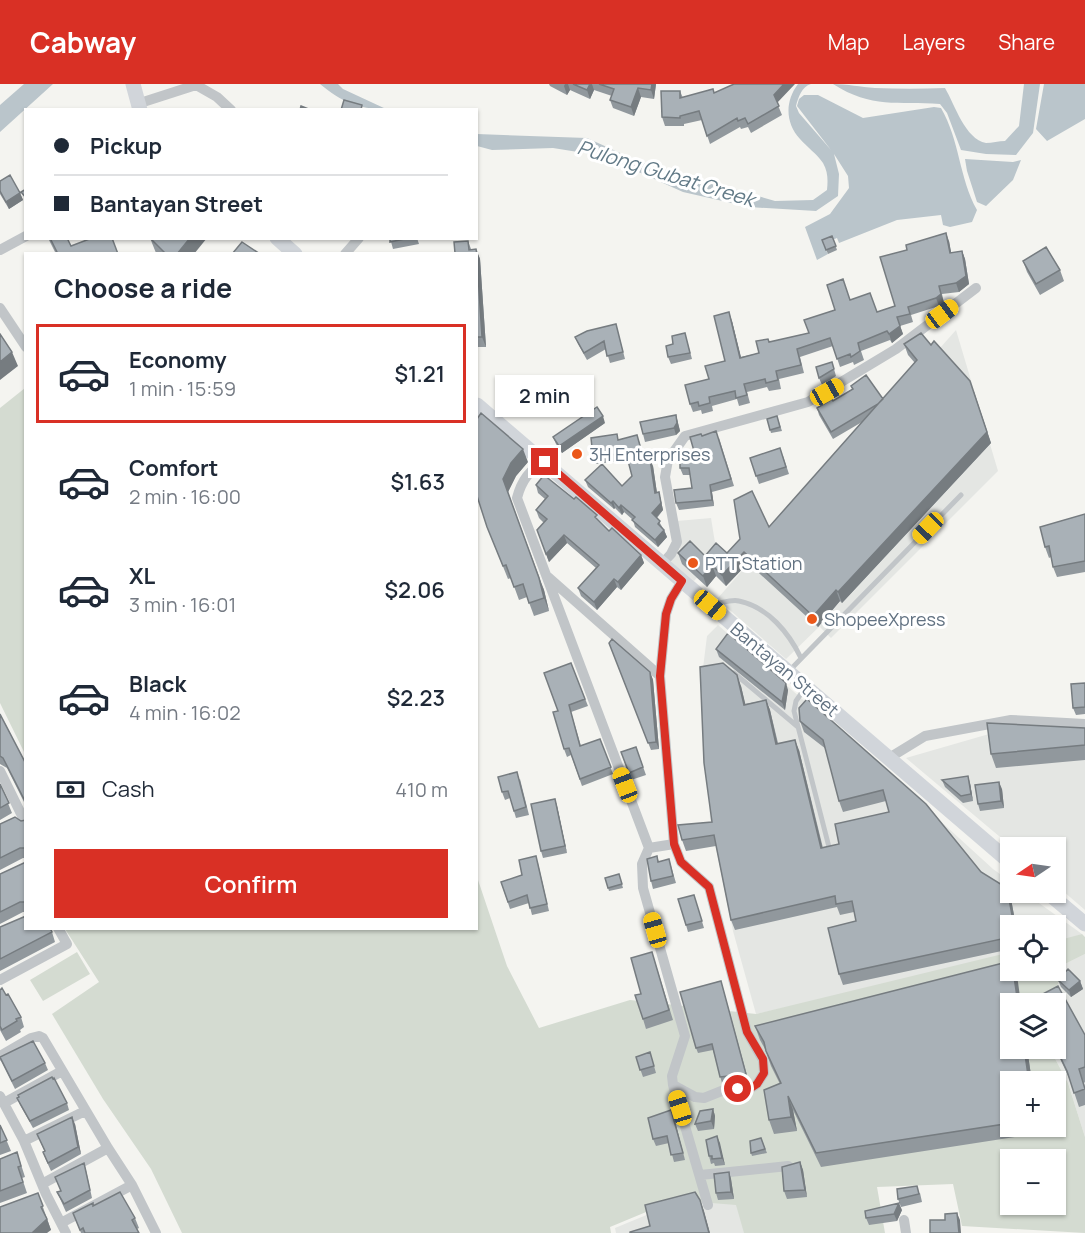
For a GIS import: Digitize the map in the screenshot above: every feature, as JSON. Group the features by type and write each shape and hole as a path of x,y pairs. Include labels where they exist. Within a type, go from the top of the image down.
{"main road":[{"path":"133,84 138,107"},
{"path":"279,240 293,252"},
{"name":"Bantayan Street","path":"478,406 1000,853"},
{"path":"1060,903 1085,924"}],"street":[{"path":"138,107 196,85 218,97 229,108"},
{"path":"0,250 24,237"},
{"path":"347,252 357,240"},
{"path":"662,564 671,554 677,542 665,477 668,460 685,436 808,402 896,349 976,288"},
{"path":"0,308 24,344"},
{"path":"545,462 534,466 520,485 517,498 649,848 642,864 643,888 685,1036 672,1076 673,1085 708,1205"},
{"path":"546,575 660,676"},
{"path":"673,1085 704,1098 729,1088 748,1090 757,1084 764,1073 763,1059 747,1032 709,887 681,862 674,844 660,676 666,614 671,599 682,581"},
{"path":"889,758 925,736 1011,720 1085,724"},
{"path":"1,776 21,821"},
{"path":"649,848 674,844"},
{"path":"0,980 67,944 59,930"},
{"path":"0,1056 31,1038 39,1036 43,1038 85,1111 132,1185 151,1232"},
{"path":"63,1071 2,1099 42,1192 63,1230 132,1185"},
{"path":"23,1150 85,1111"},
{"path":"42,1192 108,1148"},
{"path":"700,1175 788,1166"},
{"path":"904,1220 906,1233"}],"lane":[{"path":"789,671 961,495"},
{"path":"710,605 736,600 757,608 783,629 801,658"},
{"path":"730,670 799,728"},
{"path":"806,686 796,702 794,711 830,851"},
{"path":"825,829 836,826"}],"shaded area":[{"path":"956,330 998,471 831,638 820,627 822,624 786,659 717,599"},
{"path":"24,389 24,752 0,703 0,408"},
{"path":"711,518 717,555 694,581 671,562 680,549 677,521"},
{"path":"718,625 1000,874 1000,903 1039,903 1056,915 1000,915 1000,959 756,1014 733,931 710,819 703,668 707,636"},
{"path":"996,732 1085,737 1085,910 1066,894 1066,837 1000,837 906,758"},
{"path":"478,880 507,966 539,1028 630,1000 756,1014 1000,955 1000,981 1059,981 1054,993 1000,993 1000,1059 1055,1059 1062,1071 1000,1071 1000,1137 1066,1137 1066,1079 1085,1137 1085,1233 962,1226 953,1184 877,1187 885,1233 744,1233 736,1205 675,1200 610,1227 611,1233 182,1233 151,1169 103,1099 52,1014 99,982 66,930 478,930"},
{"path":"1066,922 1082,934 1066,940"},
{"path":"1082,934 1085,937 1085,954 1066,964 1066,938"},
{"path":"77,952 90,974 43,1001 30,980"},
{"path":"1085,954 1085,1137 1066,1079 1066,1071 1062,1071 1055,1059 1066,1059 1066,993 1055,993 1059,981 1066,981 1066,964"},
{"path":"736,1196 746,1233 616,1233 615,1228 678,1202"}],"water":[{"path":"24,84 53,84 0,132 0,105"},
{"path":"320,84 338,84 343,89 384,108 358,106 336,96"},
{"name":"Pulong Gubat Creek","path":"798,84 811,84 805,87 799,96 796,106 799,113 831,150 797,106 799,99 804,95 818,95 863,118 934,107 941,108 952,133 966,185 977,210 972,222 950,227 943,225 941,215 897,220 839,243 837,238 823,244 828,254 817,260 805,227 830,214 849,188 848,176 834,154 839,174 838,196 816,211 749,207 683,192 603,156 553,148 492,150 478,146 478,134 587,138 640,162 775,201 813,200 827,190 826,170 818,157 795,133 789,119 789,105"},
{"path":"833,84 910,89 945,88 966,128 972,135 986,143 1005,141 1019,126 1024,84 1040,84 1033,133 1016,155 961,150 947,113 940,104 873,101 847,92"},
{"path":"1044,84 1085,84 1085,119 1047,141 1036,129"},
{"path":"965,159 1013,162 1021,160 1013,180 986,206 977,202"}],"building":[{"path":"573,84 590,84 587,90"},
{"path":"599,84 652,84 651,90 638,88 631,107 610,100 614,89"},
{"path":"734,84 784,84 774,95 779,106 748,124 745,118 738,121 737,118 707,136 699,111 680,116 680,118 662,117 661,91 680,91 680,98 713,89 714,93"},
{"path":"344,100 362,105 361,108 342,108"},
{"path":"10,175 20,193 6,202 0,191 0,181"},
{"path":"946,233 950,253 962,251 966,276 956,283 939,286 941,294 936,298 908,307 910,314 897,317 900,326 889,334 887,331 858,343 860,351 851,357 850,354 837,359 830,338 797,349 801,365 776,371 778,380 766,383 765,379 744,384 747,395 736,398 735,391 709,397 710,403 699,406 698,402 690,404 685,385 709,379 705,366 725,361 714,316 729,312 740,358 759,353 756,341 768,339 769,342 809,333 804,320 835,310 827,285 843,279 850,300 870,293 877,312 895,306 880,257 907,250 906,245"},
{"path":"832,236 836,246 826,250 822,240"},
{"path":"51,240 68,240 71,246 87,240 113,240 117,252 57,252"},
{"path":"152,240 188,240 179,252 164,252"},
{"path":"468,241 469,250 476,249 477,252 455,252 454,242"},
{"path":"242,242 257,252 234,252"},
{"path":"1046,247 1060,270 1036,284 1023,261"},
{"path":"478,275 482,337 478,337"},
{"path":"616,324 623,352 607,356 604,341 584,353 575,337 587,331"},
{"path":"685,333 690,353 668,357 666,346 673,344 672,336"},
{"path":"921,333 931,345 934,341 970,381 987,432 813,616 744,552 722,575 712,565 703,576 678,553 690,541 705,556 716,543 727,553 740,539 734,500 752,491 769,527 917,360 904,344"},
{"path":"0,334 12,352 0,362"},
{"path":"832,362 834,369 819,378 816,367"},
{"path":"866,375 883,399 831,432 817,408 853,389 851,386"},
{"path":"597,407 603,416 559,446 553,437"},
{"path":"481,413 523,449 511,463 503,479 544,598 529,603 523,584 514,587 506,565 503,566 478,499 478,418"},
{"path":"676,415 677,423 674,428 643,434 640,422"},
{"path":"777,416 780,427 770,430 767,419"},
{"path":"716,431 731,479 710,485 712,500 676,503 674,490 692,488 689,468 680,468 680,452 694,451 690,437"},
{"path":"617,434 618,440 637,435 644,460 650,459 655,493 659,492 661,503 652,513 660,521 658,524 664,530 655,540 632,520 635,517 621,505 619,508 613,501 611,503 585,480 602,464 622,486 632,476 626,453 593,457 591,438"},
{"path":"780,448 786,467 756,476 750,458"},
{"path":"544,475 574,499 576,497 597,515 595,517 609,531 612,528 641,555 618,582 614,579 594,602 578,588 599,565 564,535 546,554 537,530 547,519 536,510 548,496 536,485"},
{"path":"1085,514 1085,561 1053,567 1049,546 1045,547 1040,527"},
{"path":"728,633 786,683 782,702 716,649"},
{"path":"612,639 650,672 656,742 648,743 609,643"},
{"path":"571,663 585,699 569,705 580,746 600,739 611,767 580,779 569,748 564,749 553,712 558,711 544,673"},
{"path":"723,663 737,675 744,705 766,700 776,744 795,740 821,848 839,844 835,824 889,812 883,790 839,801 823,740 800,721 799,708 807,699 926,804 981,872 1000,884 1000,903 1010,903 1012,915 1000,915 1000,939 839,974 828,928 856,921 852,901 836,904 835,896 731,920 714,835 682,840 678,825 712,822 704,763 700,667"},
{"path":"1085,683 1085,707 1073,708 1071,684"},
{"path":"0,714 24,760 24,799 3,758 0,756"},
{"path":"987,723 1085,728 1085,745 991,754"},
{"path":"636,747 643,767 629,773 621,752"},
{"path":"517,772 526,807 514,811 508,791 502,792 498,777"},
{"path":"968,776 971,794 961,796 942,780"},
{"path":"999,782 1001,801 978,804 975,785"},
{"path":"0,784 9,803 0,808"},
{"path":"555,799 565,846 541,851 531,804"},
{"path":"15,817 24,820 24,848 0,858 0,824"},
{"path":"536,856 547,904 530,908 527,895 508,902 501,882 522,875 519,860"},
{"path":"657,856 658,862 669,859 673,876 651,881 647,859"},
{"path":"24,863 24,902 0,912 0,874"},
{"path":"619,874 622,884 608,888 605,878"},
{"path":"694,895 702,921 686,925 678,899"},
{"path":"24,917 24,930 51,930 52,932 0,959 0,927"},
{"path":"652,952 669,1010 643,1019 635,995 641,994 631,958"},
{"path":"1000,964 1000,981 1015,981 1016,993 1000,993 1000,1059 1026,1059 1027,1071 1000,1071 1000,1125 816,1153 788,1096 791,1117 769,1120 764,1090 781,1083 755,1026"},
{"path":"1068,969 1080,981 1069,990 1059,981 1066,981"},
{"path":"721,981 746,1074 720,1077 712,1044 696,1048 680,992"},
{"path":"1058,986 1062,993 1045,993"},
{"path":"2,988 21,1017 2,1030 0,990"},
{"path":"1066,1001 1085,1035 1085,1067 1079,1069 1085,1089 1074,1093 1061,1059 1066,1059"},
{"path":"33,1041 45,1063 12,1081 0,1057"},
{"path":"650,1052 654,1066 640,1070 636,1057"},
{"path":"52,1077 67,1103 30,1121 17,1098 18,1095"},
{"path":"713,1109 711,1121 695,1124 700,1111"},
{"path":"671,1110 683,1153 671,1155 667,1136 653,1139 648,1118"},
{"path":"72,1117 78,1147 48,1163 37,1134"},
{"path":"0,1125 7,1140 0,1143"},
{"path":"717,1136 722,1158 712,1159 712,1156 709,1156 706,1140"},
{"path":"761,1138 765,1149 751,1153 750,1141"},
{"path":"17,1152 21,1166 18,1167 23,1182 0,1191 0,1159"},
{"path":"800,1162 805,1190 784,1191 782,1167"},
{"path":"84,1163 90,1190 64,1204 57,1192 61,1191 55,1177"},
{"path":"729,1172 731,1192 716,1193 714,1174"},
{"path":"917,1186 919,1194 898,1199 897,1189"},
{"path":"120,1192 135,1218 132,1220 139,1233 85,1233 83,1228 80,1230 73,1213"},
{"path":"695,1192 700,1200 709,1233 630,1233 650,1226 645,1205"},
{"path":"38,1193 47,1219 32,1233 0,1233 0,1207"},
{"path":"899,1203 894,1214 866,1218 865,1211"},
{"path":"957,1213 959,1233 930,1233 930,1220 945,1220 945,1214"}],"place":[{"name":"3H Enterprises","path":"577,454"},
{"name":"PTT Station","path":"693,563"},
{"name":"ShopeeXpress","path":"812,619"}],"route":[{"path":"545,462 682,581 671,599 666,614 660,676 674,844 681,862 709,887 747,1032 763,1059 764,1073 757,1084 748,1090 738,1089"}]}
